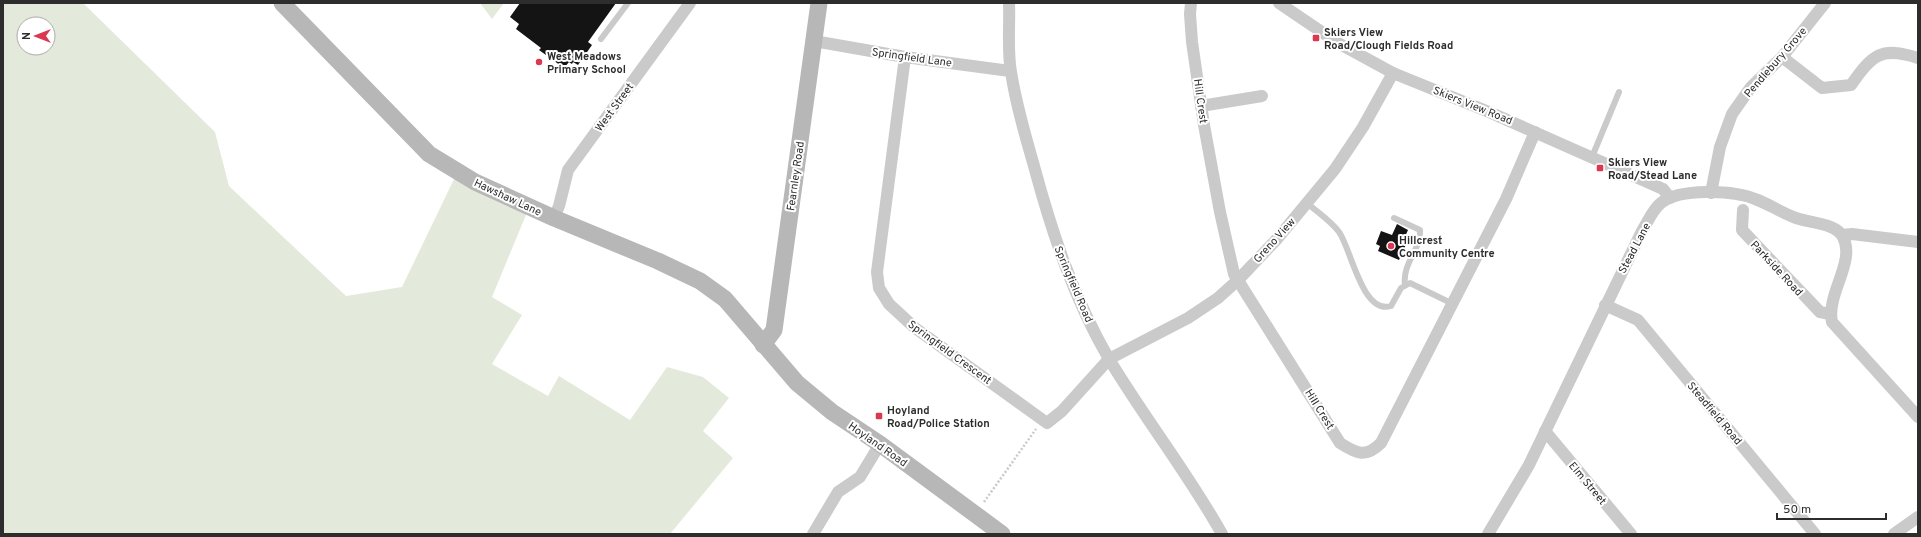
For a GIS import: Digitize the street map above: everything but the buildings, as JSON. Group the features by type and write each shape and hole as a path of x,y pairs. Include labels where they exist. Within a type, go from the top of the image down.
{"main road":[{"name":"Hawshaw Lane","path":"282,3 429,154 474,182 554,218 658,261 700,281 725,299 764,345"},
{"name":"Fearnley Road","path":"764,345 774,330 819,3"},
{"name":"Hoyland Road","path":"764,345 797,383 832,412 880,444 1002,534"}],"street":[{"name":"Springfield Road","path":"1009,3 1010,71 1023,128 1052,232 1077,297 1109,359 1202,497 1222,534"},
{"name":"Hill Crest","path":"1190,3 1192,42 1201,106 1220,212 1234,274 1340,443 1354,452 1366,453 1374,451 1381,443 1506,199 1535,132"},
{"name":"Pendlebury Grove","path":"1710,193 1720,147 1732,114 1751,87 1782,57 1825,3"},
{"name":"West Street","path":"554,218 559,206 568,170 688,4"},
{"name":"Skiers View Road","path":"1286,5 1338,43 1393,73 1535,132 1663,189 1670,198"},
{"name":"Springfield Lane","path":"814,41 905,57 1010,71"},
{"path":"1782,57 1822,88 1851,85 1865,66 1883,52 1905,54 1918,58"},
{"name":"Springfield Crescent","path":"905,57 876,272 879,288 889,304 915,328 1043,420"},
{"name":"Greno View","path":"1109,359 1188,318 1218,298 1238,280 1277,239 1335,169 1355,139 1393,73"},
{"path":"1201,106 1262,96"},
{"name":"Stead Lane","path":"1488,534 1528,465 1605,305 1654,212 1660,204 1670,198 1696,193 1710,193 1754,198 1796,218 1836,230 1842,235 1852,234 1918,242"},
{"name":"Parkside Road","path":"1743,210 1742,230 1820,312 1830,314"},
{"path":"1842,235 1846,243 1846,254 1830,314 1832,322 1918,417"},
{"name":"Steadfield Road","path":"1605,305 1638,320 1815,534"},
{"path":"1043,420 1047,422 1055,418 1109,359"},
{"name":"Elm Street","path":"1545,431 1631,534"},
{"path":"813,534 838,492 860,477 880,444"},
{"path":"1894,534 1918,517"}],"lane":[{"path":"601,39 628,3"},
{"path":"1592,157 1619,92"},
{"path":"1307,203 1338,231 1354,270 1372,300 1384,308 1391,306 1401,288 1410,284 1417,286 1452,304"},
{"path":"1394,218 1420,230 1421,237 1404,275 1405,285"}],"path":[{"path":"976,514 1043,420"}],"green space":[{"path":"3,3 83,3 215,132 229,186 346,296 402,287 455,177 528,210 492,297 522,315 492,364 548,396 559,376 630,420 667,367 703,377 729,398 703,431 733,458 670,534 3,534"},
{"path":"480,3 504,3 492,19"}],"place":[{"name":"Skiers View Road/Clough Fields Road","path":"1316,38"},
{"name":"West Meadows Primary School","path":"539,62"},
{"name":"Skiers View Road/Stead Lane","path":"1600,168"},
{"name":"Hillcrest Community Centre","path":"1391,246"},
{"name":"Hoyland Road/Police Station","path":"879,416"}]}
